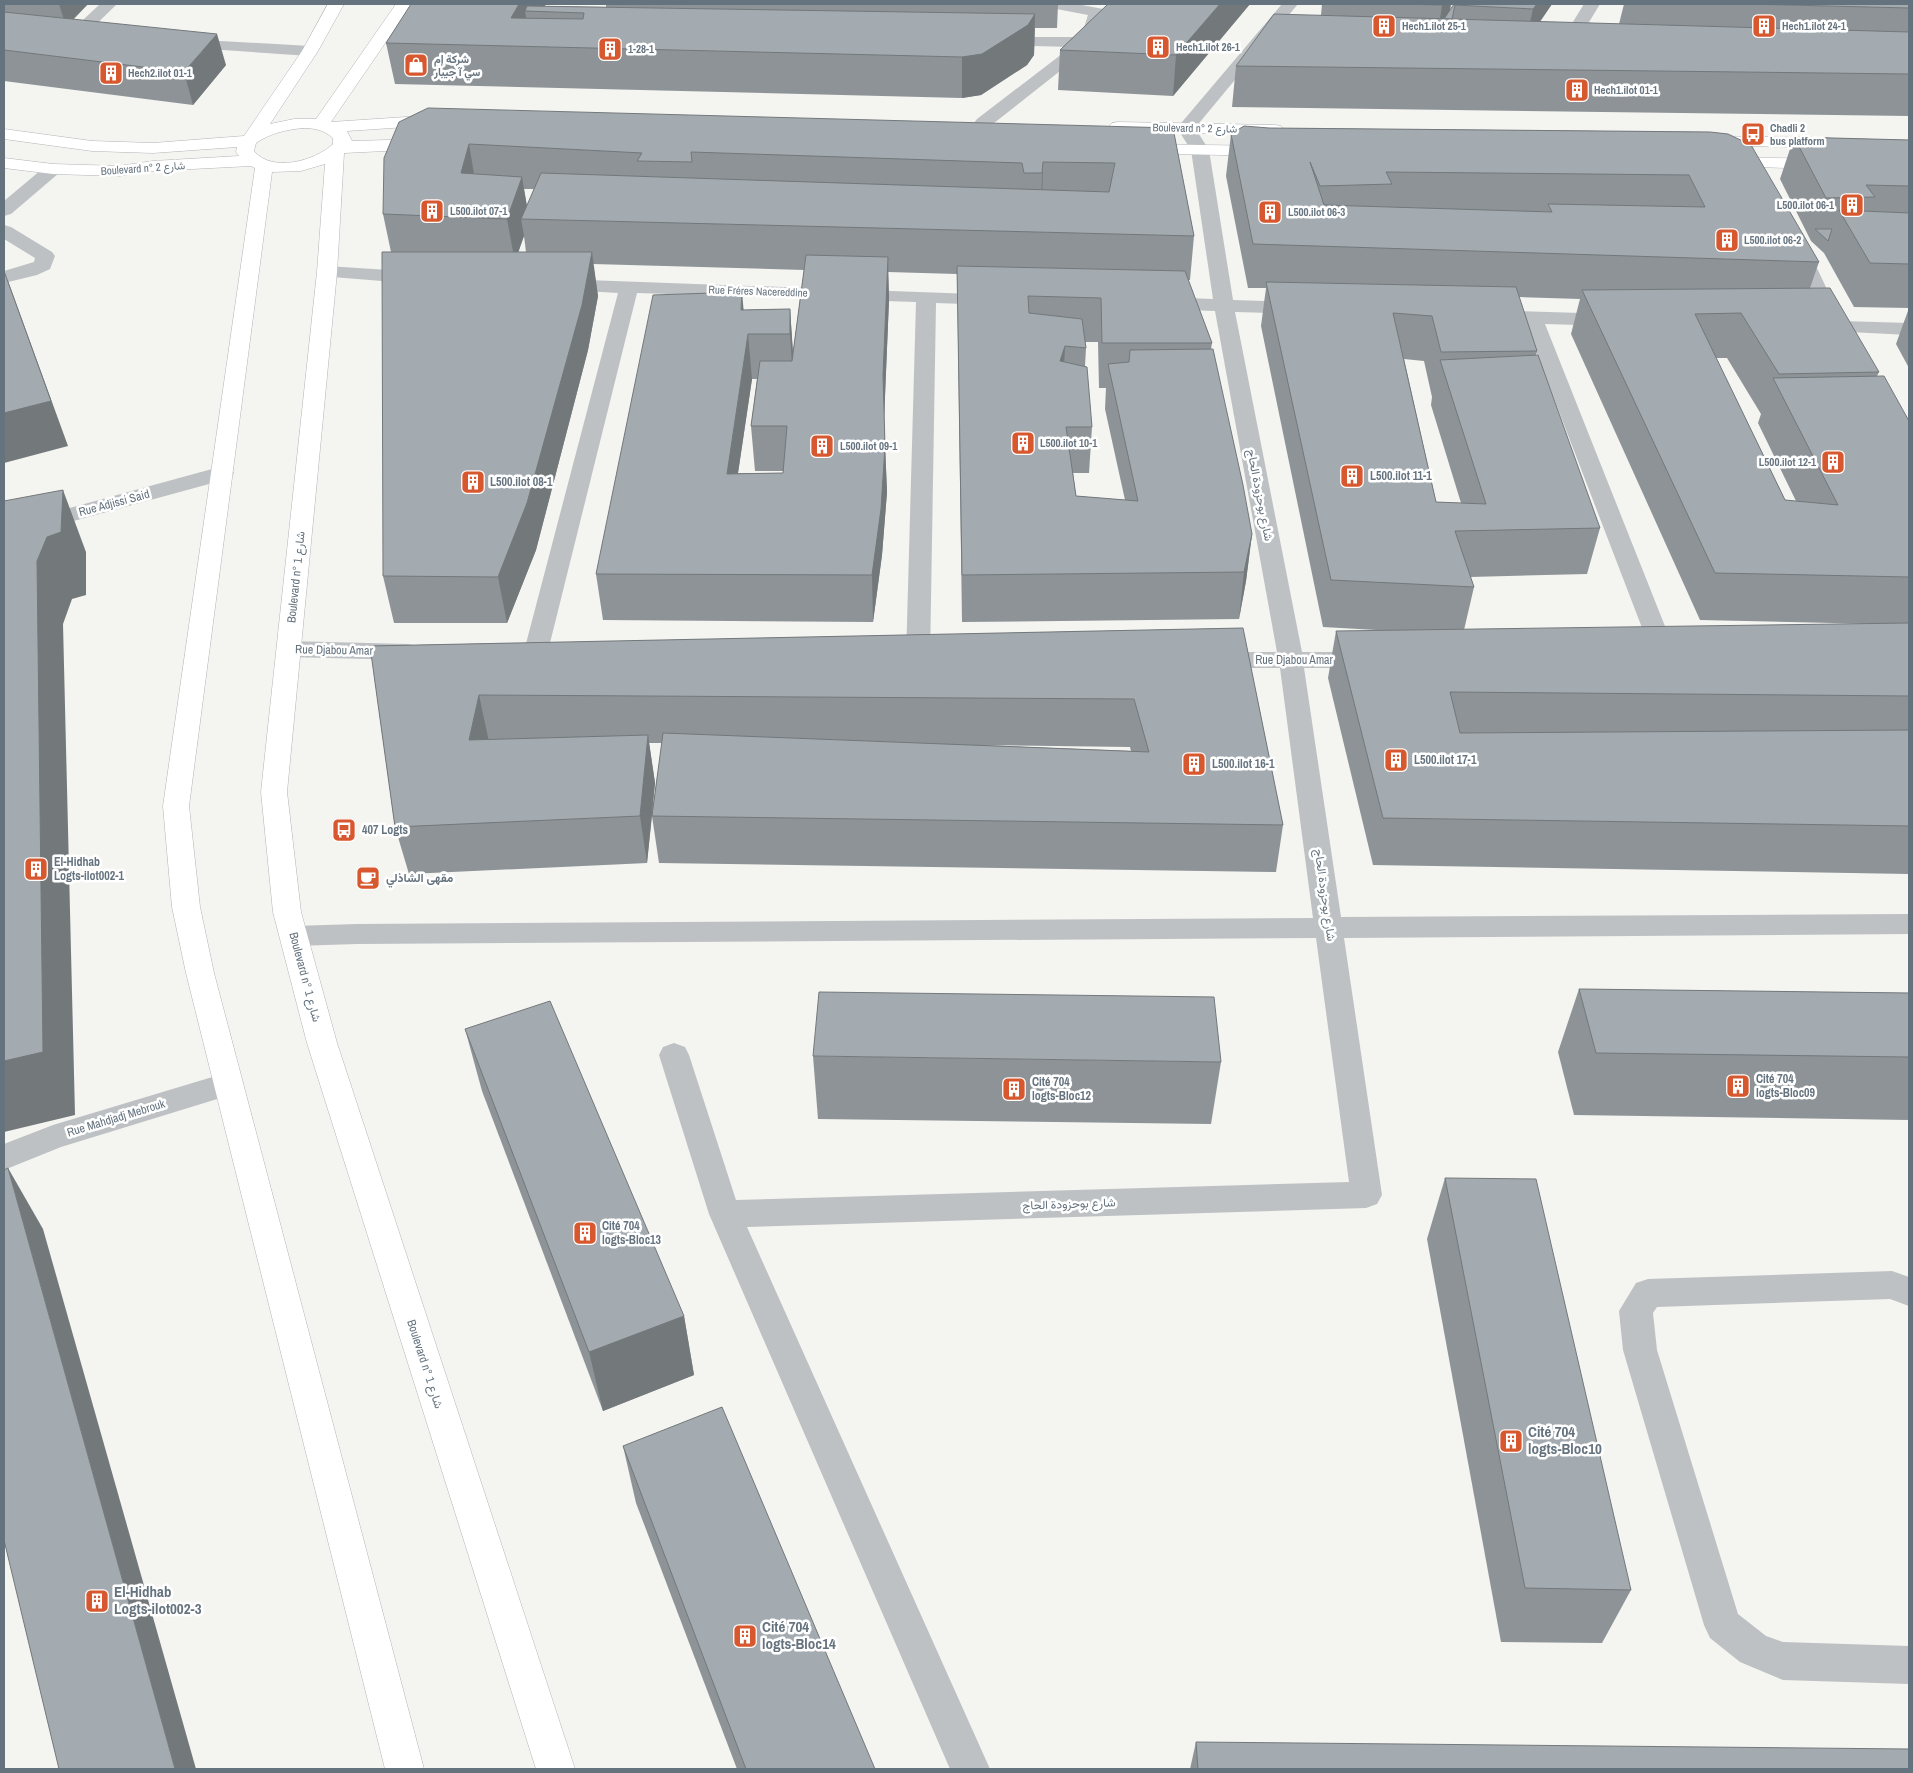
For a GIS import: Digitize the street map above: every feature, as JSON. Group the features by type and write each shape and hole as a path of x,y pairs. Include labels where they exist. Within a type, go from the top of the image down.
{"main road":[{"path":"336,4 310,51 264,119 245,152 258,163 223,473 176,806 186,907 229,1084 405,1769"},
{"path":"332,138 380,40 404,4"},
{"path":"332,138 456,119"},
{"path":"963,123 1012,124"},
{"name":"Boulevard n° شارع 2","path":"4,134 92,146 153,148 252,138 265,130 289,124 332,138 324,159 302,165 278,167 258,163 153,166 119,171 53,170 4,164"},
{"name":"Boulevard n° شارع 2","path":"1099,126 1295,131"},
{"path":"332,138 446,143"},
{"name":"Boulevard n° شارع 1","path":"332,138 327,272 274,792 287,912 322,1043 556,1769"},
{"path":"1691,140 1840,144"},
{"name":"Boulevard n° شارع 2","path":"1120,149 1279,152"},
{"path":"1705,162 1759,172 1840,164"}],"street":[{"path":"74,37 109,4"},
{"path":"983,124 1087,42 1097,12 1052,4"},
{"path":"1186,128 1266,45 1290,4"},
{"path":"1563,51 1592,4"},
{"path":"56,35 94,38"},
{"path":"978,40 1087,42"},
{"path":"172,43 310,51"},
{"path":"1543,51 1582,51"},
{"name":"شارع بوحزودة الحاج","path":"725,1214 1366,1195 1292,660 1224,305 1200,150 1186,128"},
{"path":"4,210 53,170"},
{"path":"4,231 45,256 43,265 30,271 4,277"},
{"path":"1789,232 1846,344"},
{"path":"327,272 435,279"},
{"name":"Rue Fréres Nacereddine","path":"542,284 1016,299"},
{"path":"534,655 629,287"},
{"path":"918,659 926,297"},
{"path":"1145,303 1324,309"},
{"path":"1474,315 1631,321"},
{"path":"1533,318 1666,659"},
{"path":"1798,326 1909,329"},
{"name":"Rue Adjissi Said","path":"4,533 223,473"},
{"name":"Rue Djabou Amar","path":"288,649 426,652"},
{"name":"Rue Djabou Amar","path":"1193,660 1390,660"},
{"path":"294,936 1909,924"},
{"path":"674,1056 725,1214 970,1769"},
{"name":"Rue Mahdjadj Mebrouk","path":"4,1157 53,1137 229,1084"},
{"path":"1909,1292 1892,1285 1648,1293 1636,1310 1640,1350 1723,1625 1752,1649 1784,1662 1909,1665"}],"building":[{"path":"411,4 519,4 511,18 583,19 584,13 525,11 527,6 1035,14 1028,25 982,54 962,57 386,43"},
{"path":"1108,4 1220,4 1176,55 1060,50"},
{"path":"1394,4 1444,4 1442,5"},
{"path":"1454,4 1456,4 1452,19 1444,19"},
{"path":"1456,4 1537,4 1533,9"},
{"path":"1747,4 1909,4 1909,8"},
{"path":"4,12 217,34 184,72 4,50"},
{"path":"1274,14 1909,32 1909,74 1236,66"},
{"path":"428,108 1173,128 1194,236 521,219 541,173 1109,192 1115,163 1043,162 1042,173 1024,173 1022,163 691,152 692,162 637,161 642,153 469,144 461,173 522,177 507,219 383,214 384,158 399,122"},
{"path":"1244,126 1269,128 1710,132 1728,134 1751,145 1819,262 1253,244 1231,134","holes":["1310,162 1320,186 1392,184 1386,172 1689,175 1705,207 1548,204 1552,212 1324,205"]},
{"path":"1794,137 1909,140 1909,186 1866,185 1875,197 1826,198"},
{"path":"1839,210 1909,213 1909,264 1870,263"},
{"path":"1815,229 1832,229 1828,241"},
{"name":"L500.ilot 08-1","path":"382,252 592,252 582,305 527,503 498,577 383,576"},
{"name":"L500.ilot 09-1","path":"806,255 888,257 883,375 885,446 881,509 872,575 596,574 653,295 742,292 741,310 790,309 790,334 748,334 727,474 783,473 787,426 751,426 760,361 792,361"},
{"name":"L500.ilot 10-1","path":"957,266 1185,271 1212,343 1102,343 1101,298 1028,296 1029,313 1082,319 1086,348 1065,346 1060,361 1087,367 1092,427 1066,427 1076,496 1138,501 1108,364 1129,362 1130,350 1213,349 1252,534 1244,572 962,575"},
{"path":"4,271 51,401 4,413"},
{"name":"L500.ilot 11-1","path":"1266,282 1516,287 1537,351 1441,352 1432,316 1393,313 1436,502 1486,504 1440,360 1538,355 1600,528 1455,531 1474,587 1331,580"},
{"path":"1830,288 1879,372 1779,374 1741,313 1695,314 1785,500 1838,505 1773,378 1884,376 1909,421 1909,577 1715,573 1582,290"},
{"path":"63,490 61,532 47,537 37,561 43,1052 4,1061 4,501"},
{"path":"1909,623 1909,696 1450,692 1460,733 1909,730 1909,826 1383,818 1336,631"},
{"path":"1243,628 1283,825 652,816 663,733 1149,752 1134,699 479,695 469,740 648,735 640,816 395,827 370,646"},
{"path":"1579,989 1909,993 1909,1057 1596,1053"},
{"path":"819,992 1214,997 1221,1062 813,1056"},
{"name":"Cité 704 logts-Bloc13","path":"550,1001 684,1316 589,1352 465,1029"},
{"name":"El-Hidhab Logts-ilot002-3","path":"8,1168 175,1769 59,1769 4,1540 4,1170"},
{"path":"1445,1178 1536,1179 1631,1590 1525,1588"},
{"name":"Cité 704 logts-Bloc14","path":"722,1407 875,1769 746,1769 623,1446"},
{"path":"1196,1742 1909,1749 1909,1769 1198,1769"}],"place":[{"name":"Hech1.ilot 25-1","path":"1384,26"},
{"name":"Hech1.ilot 24-1","path":"1764,26"},
{"name":"Hech1.ilot 26-1","path":"1158,47"},
{"name":"1-28-1","path":"610,49"},
{"name":"شركة إم سي آ جيبار","path":"416,65"},
{"name":"Hech2.ilot 01-1","path":"111,73"},
{"name":"Hech1.ilot 01-1","path":"1577,90"},
{"name":"Chadli 2 bus platform","path":"1753,134"},
{"name":"L500.ilot 06-1","path":"1852,205"},
{"name":"L500.ilot 07-1","path":"432,211"},
{"name":"L500.ilot 06-3","path":"1270,212"},
{"name":"L500.ilot 06-2","path":"1727,240"},
{"name":"L500.ilot 10-1","path":"1023,443"},
{"name":"L500.ilot 09-1","path":"822,446"},
{"name":"L500.ilot 12-1","path":"1833,462"},
{"name":"L500.ilot 11-1","path":"1352,476"},
{"name":"L500.ilot 08-1","path":"473,482"},
{"name":"L500.ilot 17-1","path":"1396,760"},
{"name":"L500.ilot 16-1","path":"1194,764"},
{"name":"407 Logts","path":"344,830"},
{"name":"El-Hidhab Logts-ilot002-1","path":"36,869"},
{"name":"مقهى الشاذلي","path":"368,878"},
{"name":"Cité 704 logts-Bloc09","path":"1738,1086"},
{"name":"Cité 704 logts-Bloc12","path":"1014,1089"},
{"name":"Cité 704 logts-Bloc13","path":"585,1233"},
{"name":"Cité 704 logts-Bloc10","path":"1511,1441"},
{"name":"El-Hidhab Logts-ilot002-3","path":"97,1601"},
{"name":"Cité 704 logts-Bloc14","path":"745,1636"}]}
